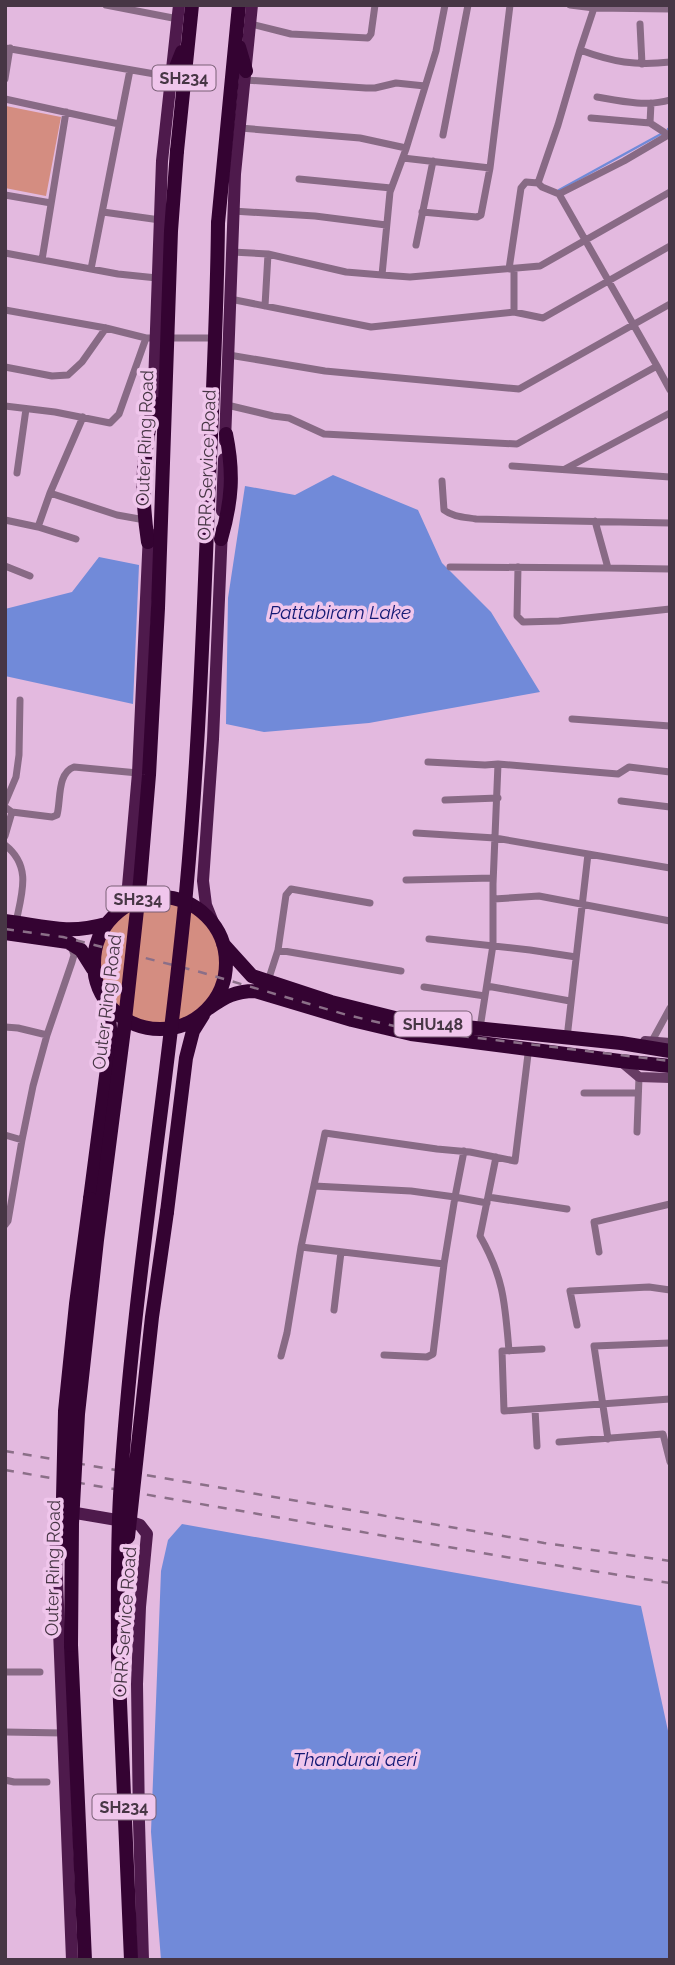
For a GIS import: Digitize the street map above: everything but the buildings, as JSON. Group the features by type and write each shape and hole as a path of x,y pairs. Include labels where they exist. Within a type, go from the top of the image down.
{"highway":[{"name":"Outer Ring Road","path":"85,1960 71,1620 72,1523 78,1414 124,1029 149,775 158,608 171,231 192,5"},
{"name":"SH234","path":"131,1960 118,1645 120,1498 144,1252 184,908 196,762 216,349 218,223 239,5"},
{"path":"172,77 189,34"},
{"path":"236,35 245,75"},
{"path":"148,542 143,477 154,403"},
{"path":"222,539 232,485 226,434"},
{"path":"9,925 78,930 111,919 140,900 171,898 199,911 214,925 226,957 223,984 193,1031 186,1058 139,1424 118,1645"},
{"path":"93,970 96,946 111,919"},
{"path":"9,925 68,942 81,950 93,970 110,1017 111,1038 75,1316 65,1422 62,1536 71,1620"},
{"name":"SHU148","path":"223,944 252,975 331,1002 407,1021 480,1029 620,1061 670,1066"},
{"name":"SHU148","path":"207,1009 228,995 255,991 352,1020 411,1034 529,1042 567,1038 670,1051"},
{"path":"101,994 116,1013 135,1025 146,1028 169,1029 180,1026 191,1022 207,1009"}],"main road":[{"path":"111,919 127,891 125,855 130,817 136,801 154,403 151,339 157,278 162,161 179,5"},
{"name":"ORR Service Road","path":"226,434 233,211 252,5"},
{"name":"ORR Service Road","path":"214,925 204,895 204,857 222,539"},
{"name":"ORR Service Road","path":"72,1960 56,1521 59,1516 70,1512 141,1525 147,1534 136,1685 143,1960"}],"street":[{"path":"106,5 178,19"},
{"path":"251,24 291,34 368,38 371,34 375,5"},
{"path":"382,275 391,188 436,51 445,5"},
{"path":"443,135 468,5"},
{"path":"422,212 480,216 490,168 510,5"},
{"path":"570,5 670,9"},
{"path":"538,183 594,8"},
{"path":"640,24 642,64"},
{"path":"5,79 8,48 172,77"},
{"path":"580,50 609,60 642,64 670,62"},
{"path":"91,269 130,70"},
{"path":"245,75 366,88 396,83 425,86"},
{"path":"597,97 622,102 651,103 670,100"},
{"path":"5,100 119,124"},
{"path":"650,123 651,103"},
{"path":"42,260 66,112"},
{"path":"559,194 669,135 650,123 591,117"},
{"path":"240,128 360,138 406,148"},
{"path":"403,158 490,168"},
{"path":"416,245 433,161"},
{"path":"299,179 391,188"},
{"path":"514,312 512,269 522,188 526,182 538,183 559,194 670,390"},
{"path":"232,251 268,254 346,272 410,277 540,266 670,192"},
{"path":"5,195 51,203"},
{"path":"233,211 315,216 386,225"},
{"path":"103,212 160,220"},
{"path":"230,299 371,327 514,312 544,318 670,246"},
{"path":"5,253 157,278"},
{"path":"265,306 268,254"},
{"path":"229,355 325,371 519,389 670,304"},
{"path":"5,310 151,339 229,338"},
{"path":"5,367 52,376 68,375 82,362 106,328"},
{"path":"5,406 108,423 117,418 151,339"},
{"path":"227,405 289,418 324,434 517,444 657,366"},
{"path":"17,473 26,409"},
{"path":"565,469 670,413"},
{"path":"38,527 83,417"},
{"path":"512,466 670,477"},
{"path":"659,476 670,470"},
{"path":"442,481 444,510 460,517 670,523"},
{"path":"50,493 117,515 145,520"},
{"path":"5,520 76,539"},
{"path":"595,521 608,568"},
{"path":"5,566 30,576"},
{"path":"450,567 670,569"},
{"path":"518,568 517,616 523,622 559,621 670,609"},
{"path":"5,836 7,807 19,755 20,700"},
{"path":"572,719 670,726"},
{"path":"428,762 498,764 618,774 629,766 670,772"},
{"path":"480,1029 494,945 493,878 498,764"},
{"path":"7,807 52,817 57,815 65,772 75,767 138,774"},
{"path":"445,800 498,799"},
{"path":"621,800 670,807"},
{"path":"416,833 495,838 670,868"},
{"path":"5,845 15,852 21,865 23,889 9,925"},
{"path":"567,1038 588,853"},
{"path":"406,880 493,878"},
{"path":"268,982 278,950 286,895 292,889 370,903"},
{"path":"494,899 539,896 670,921"},
{"path":"429,939 576,957"},
{"path":"5,1225 8,1221 9,1188 33,1086 74,955 68,942"},
{"path":"278,950 401,971"},
{"path":"487,986 570,1001"},
{"path":"424,987 485,996"},
{"path":"652,1041 670,1008"},
{"path":"5,1027 47,1035"},
{"path":"281,1356 325,1133 464,1151 516,1161 529,1042"},
{"path":"621,1043 670,1043"},
{"path":"620,1061 639,1077 670,1078"},
{"path":"638,1132 639,1077"},
{"path":"584,1093 638,1093"},
{"path":"5,1135 22,1140"},
{"path":"384,1355 428,1357 433,1354 444,1264 464,1151"},
{"path":"496,1157 480,1236 492,1256 504,1294 509,1351"},
{"path":"314,1186 411,1191 567,1209"},
{"path":"599,1252 594,1222 670,1204"},
{"path":"301,1247 444,1264"},
{"path":"334,1310 341,1252"},
{"path":"577,1325 570,1291 649,1287 670,1290"},
{"path":"608,1439 594,1346 670,1343"},
{"path":"542,1349 502,1351 505,1411 670,1399"},
{"path":"535,1409 537,1446"},
{"path":"559,1442 663,1434 670,1462"},
{"path":"5,1672 40,1672"},
{"path":"5,1732 63,1733"},
{"path":"5,1780 47,1782"}],"shaded area":[{"path":"6,106 61,117 46,196 5,188"},
{"path":"159,902 182,907 202,920 215,940 220,963 215,986 202,1006 182,1019 159,1024 136,1019 116,1006 103,986 98,963 103,940 116,920 136,907"}],"water":[{"name":"Pattabiram Lake","path":"333,475 418,510 442,563 491,612 540,692 369,723 264,732 226,724 228,598 245,486 295,495"},
{"path":"99,557 139,565 133,704 5,676 5,609 72,592"},
{"name":"Thandurai aeri","path":"182,1524 641,1606 670,1740 670,1960 161,1960 151,1832 161,1571 168,1540"}],"waterway":[{"path":"559,190 661,134"}],"railway":[{"path":"5,929 63,937 411,1030 670,1061"},
{"path":"5,1451 544,1543 670,1561"},
{"path":"5,1470 670,1583"}]}
